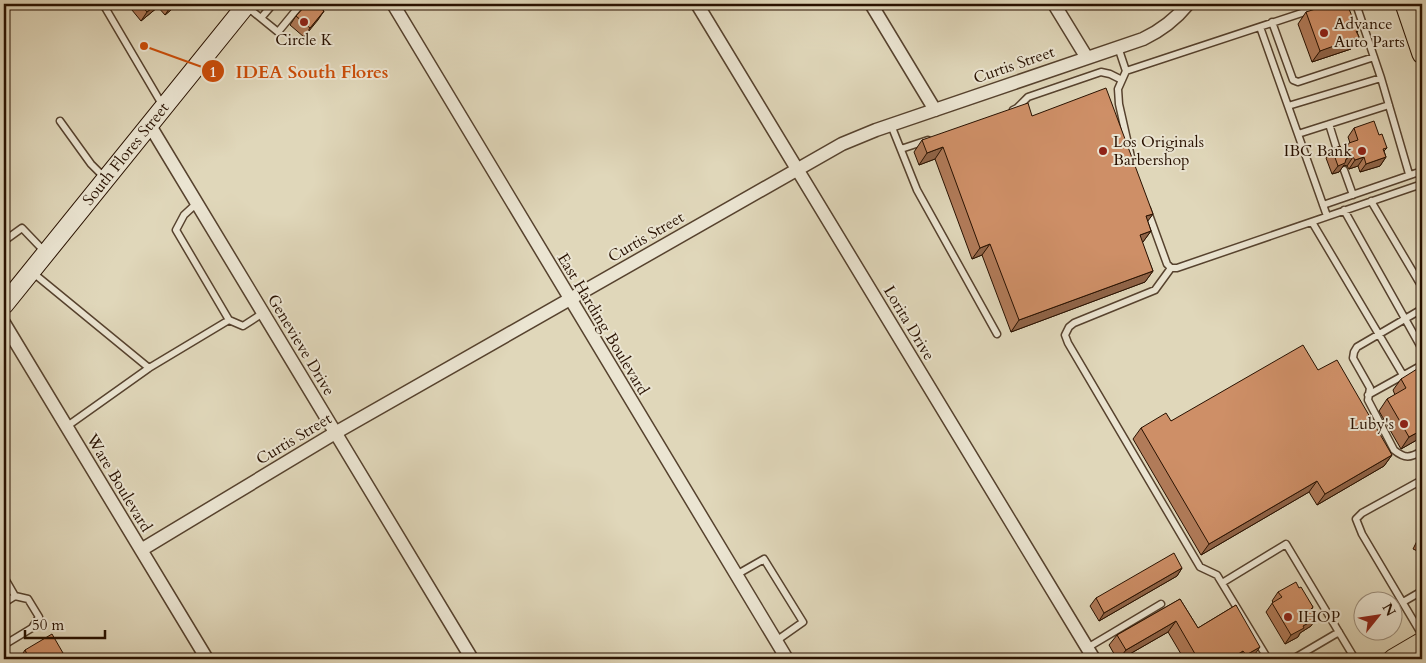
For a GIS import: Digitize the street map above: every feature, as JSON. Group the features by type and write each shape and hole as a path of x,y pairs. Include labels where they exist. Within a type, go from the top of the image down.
{"main road":[{"path":"1405,4 1422,54"},
{"name":"South Flores Street","path":"4,305 246,5"},
{"path":"1392,659 1417,645"}],"street":[{"name":"East Harding Boulevard","path":"393,4 787,659"},
{"name":"Lorita Drive","path":"697,4 1091,654"},
{"path":"871,4 935,110"},
{"path":"1054,4 1087,58"},
{"name":"Curtis Street","path":"141,550 335,433 842,144 891,125 1158,32 1174,22 1188,4"},
{"name":"Genevieve Drive","path":"150,124 472,659"},
{"name":"Ware Boulevard","path":"4,323 207,659"}],"lane":[{"path":"102,4 163,107"},
{"path":"261,18 273,4"},
{"path":"246,5 278,32 301,4"},
{"path":"1126,70 1325,4"},
{"path":"1356,4 1409,174"},
{"path":"1272,22 1293,80 1298,82 1374,58"},
{"path":"1260,27 1327,216"},
{"path":"1118,47 1126,70 1118,89 1119,104 1132,161"},
{"path":"1009,111 1017,108 1028,97 1101,72 1122,80"},
{"path":"1288,106 1380,78"},
{"path":"1298,134 1388,105"},
{"path":"60,121 92,164 106,179"},
{"path":"1329,124 1338,154"},
{"path":"891,125 917,190 996,334"},
{"path":"901,149 938,136"},
{"path":"1344,170 1353,195"},
{"path":"1323,205 1422,171"},
{"path":"1146,205 1167,264 1172,268 1178,268 1422,184"},
{"path":"1371,201 1422,287"},
{"path":"197,202 184,215 176,230 228,320 243,326 263,313"},
{"path":"1344,210 1422,349"},
{"path":"1312,222 1404,375"},
{"path":"4,241 22,228 46,253"},
{"path":"1172,268 1155,290 1074,323 1069,327 1065,335 1200,567 1217,575 1268,659"},
{"path":"31,272 149,368"},
{"path":"1422,309 1357,347 1353,358 1370,388 1368,400 1394,450 1401,456 1412,457 1422,451"},
{"path":"66,427 149,368 228,320"},
{"path":"1368,395 1422,364"},
{"path":"1396,590 1362,534 1356,519 1362,513 1422,480"},
{"path":"1222,583 1286,544 1355,659"},
{"path":"736,575 764,559 803,622 776,641"},
{"path":"4,577 15,596"},
{"path":"1404,601 1422,591"},
{"path":"4,603 15,596 28,599 38,617 32,628 4,644"},
{"path":"1091,654 1161,604"},
{"path":"1404,605 1417,645"},
{"path":"1293,659 1339,632"}],"building":[{"path":"140,4 157,4 147,12"},
{"path":"307,4 315,4 324,11 310,28 296,16"},
{"path":"1331,4 1347,4 1359,37 1320,51 1306,12"},
{"path":"1106,88 1153,214 1146,216 1151,231 1140,235 1153,271 1019,320 990,244 980,248 943,147 927,153 922,140 1028,103 1032,116"},
{"path":"1374,121 1379,135 1382,134 1387,148 1383,149 1386,157 1366,164 1364,157 1355,160 1353,157 1349,157 1345,163 1338,166 1332,149 1340,146 1342,149 1346,149 1349,143 1358,140 1354,128"},
{"path":"1303,345 1318,370 1337,360 1392,455 1325,494 1317,481 1209,544 1141,428 1166,413 1171,421"},
{"name":"Luby's","path":"1417,369 1422,379 1422,430 1409,437 1387,399 1406,388 1401,379"},
{"path":"1174,553 1182,568 1104,613 1096,598"},
{"name":"IHOP","path":"1296,582 1313,607 1311,609 1317,618 1291,635 1272,603 1282,597 1278,592"},
{"path":"1180,599 1198,628 1236,605 1260,647 1246,655 1243,651 1230,659 1198,659 1176,621 1126,650 1117,635"},
{"path":"52,634 63,653 57,657 59,659 22,659 28,656 25,650"}],"place":[{"name":"Circle K","path":"304,22"},
{"name":"Advance Auto Parts","path":"1324,33"},
{"name":"IDEA South Flores","path":"144,46"},
{"name":"Los Originals Barbershop","path":"1103,151"},
{"name":"IBC Bank","path":"1362,151"},
{"name":"Luby's","path":"1404,424"},
{"name":"IHOP","path":"1288,617"}]}
